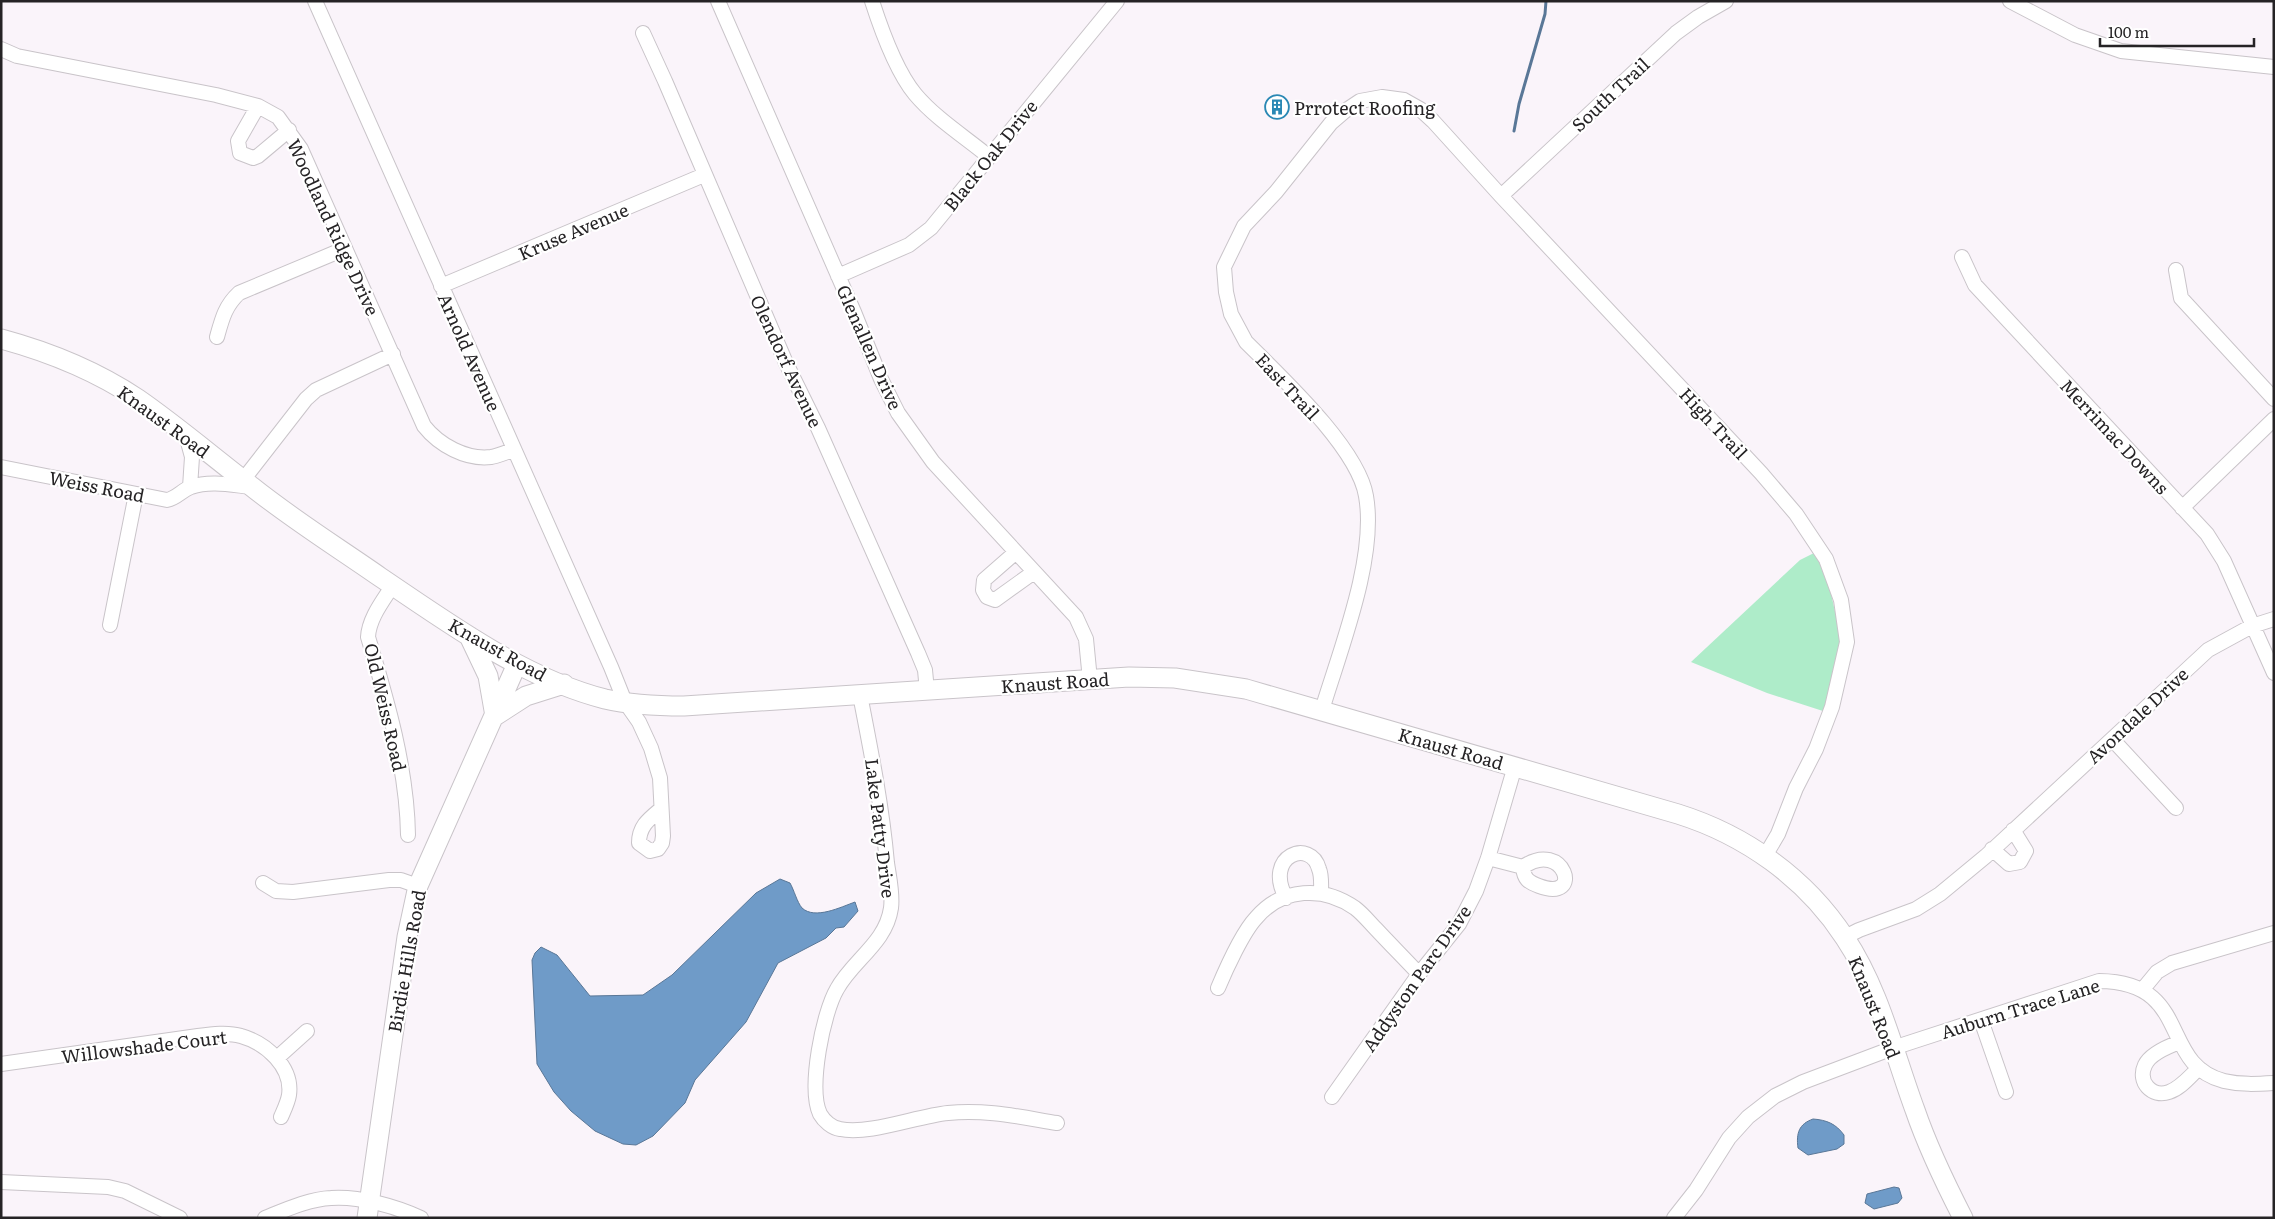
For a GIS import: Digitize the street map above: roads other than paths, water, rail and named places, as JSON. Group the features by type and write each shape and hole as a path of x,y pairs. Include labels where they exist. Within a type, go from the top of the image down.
{"main road":[{"name":"Knaust Road","path":"1,339 61,359 105,380 138,399 247,483 393,585 468,634 517,664 593,695 625,702 668,706 702,706 1152,677 1207,682 1246,689 1515,766 1695,819 1731,835 1765,856 1804,889 1845,937 1868,980 1932,1155 1963,1218"},
{"path":"468,634 488,676 494,716 526,696 564,684"},
{"name":"Birdie Hills Road","path":"368,1210 407,937 418,886 517,664"}],"street":[{"name":"Arnold Avenue","path":"315,1 612,667 625,702 639,722 651,748 660,778 661,809"},
{"name":"Glenallen Drive","path":"718,1 881,379 898,413 933,462 1070,609 1080,623 1086,639 1090,680"},
{"path":"872,1 885,36 910,88 922,101 988,156"},
{"name":"South Trail","path":"1501,196 1676,33 1698,17 1726,1"},
{"path":"2010,1 2076,35 2121,51 2274,67"},
{"name":"Black Oak Drive","path":"838,276 909,245 921,237 1114,2"},
{"name":"Olendorf Avenue","path":"643,33 786,363 818,428 918,653 925,670 927,691"},
{"name":"Woodland Ridge Drive","path":"1,49 17,56 216,95 258,106 278,117 289,130 300,149 424,426 446,446 468,456 480,458 493,457 514,450"},
{"name":"High Trail","path":"1360,101 1382,97 1404,100 1420,109 1433,121 1761,473 1796,514 1826,559 1841,600 1847,642 1832,707 1778,834 1765,856"},
{"name":"East Trail","path":"1322,710 1363,568 1370,533 1366,495 1354,465 1337,439 1246,342 1238,329 1228,299 1224,267 1244,226 1332,123 1360,101"},
{"path":"258,106 238,141 240,153 253,158 258,156 289,130"},
{"name":"Kruse Avenue","path":"441,286 704,176"},
{"path":"217,337 229,302 239,293 344,249"},
{"name":"Merrimac Downs","path":"1962,257 1975,285 2207,534 2224,561 2274,673"},
{"path":"2176,270 2181,298 2274,399"},
{"path":"247,483 306,399 316,390 393,354"},
{"path":"2182,508 2274,419"},
{"path":"186,435 192,457 190,487"},
{"name":"Weiss Road","path":"1,467 167,500 179,496 190,487 247,483"},
{"path":"110,626 136,494"},
{"path":"1016,552 984,580 982,590 987,597 995,600 1034,572"},
{"name":"Old Weiss Road","path":"393,585 379,606 370,626 368,637 395,740 404,785 408,835"},
{"name":"Avondale Drive","path":"1845,937 1928,903 1992,849 2208,650 2252,626 2274,619"},
{"name":"Lake Patty Drive","path":"860,695 883,814 891,908 885,928 877,942 838,987 830,1003 822,1029 818,1069 816,1098 820,1114 829,1124 840,1129 861,1130 915,1118 982,1111 1057,1123"},
{"path":"2112,740 2176,808"},
{"name":"Addyston Parc Drive","path":"1332,1098 1419,974 1459,924 1476,891 1488,858 1515,766"},
{"path":"1992,849 2009,864 2020,862 2026,851 2013,830"},
{"path":"1286,898 1279,881 1280,870 1287,858 1294,853 1306,854 1319,867 1321,893"},
{"path":"1488,858 1523,867"},
{"path":"262,883 276,891 293,892 389,880 401,880 418,886"},
{"path":"1218,988 1254,918 1268,905 1301,894 1321,893 1338,897 1357,910 1419,974"},
{"path":"2143,989 2157,972 2172,963 2274,933"},
{"name":"Auburn Trace Lane","path":"1674,1218 1696,1190 1729,1138 1748,1117 1768,1101 1803,1082 1893,1048 2099,981 2118,981 2143,989 2168,1015 2187,1056 2199,1068 2224,1081 2243,1084 2274,1083"},
{"path":"1981,1020 2006,1092"},
{"path":"277,1058 307,1031"},
{"name":"Willowshade Court","path":"1,1064 222,1034 240,1035 258,1043 277,1058 288,1080 289,1094 281,1117"},
{"path":"2180,1042 2166,1048 2145,1064 2143,1073 2147,1088 2161,1094 2170,1092 2181,1085 2199,1068"},
{"path":"1,1182 108,1187 124,1191 180,1218"},
{"path":"265,1218 307,1203 331,1198 368,1210 421,1218"}],"water":[{"path":"780,879 790,883 800,905 807,911 821,913 855,902 858,911 844,927 836,928 826,938 778,963 746,1022 695,1080 685,1103 653,1136 636,1145 623,1144 595,1131 571,1111 554,1092 537,1064 532,960 535,953 541,947 557,955 590,996 643,995 672,975 756,893"},
{"path":"1813,1119 1823,1120 1838,1128 1844,1135 1844,1144 1837,1149 1808,1155 1798,1148 1798,1134 1802,1126"},
{"path":"1894,1187 1899,1188 1902,1198 1898,1203 1874,1209 1865,1203 1867,1194"}],"waterway":[{"path":"1514,131 1519,104 1545,14 1546,1"}],"place":[{"name":"Prrotect Roofing","path":"1277,107"}]}
